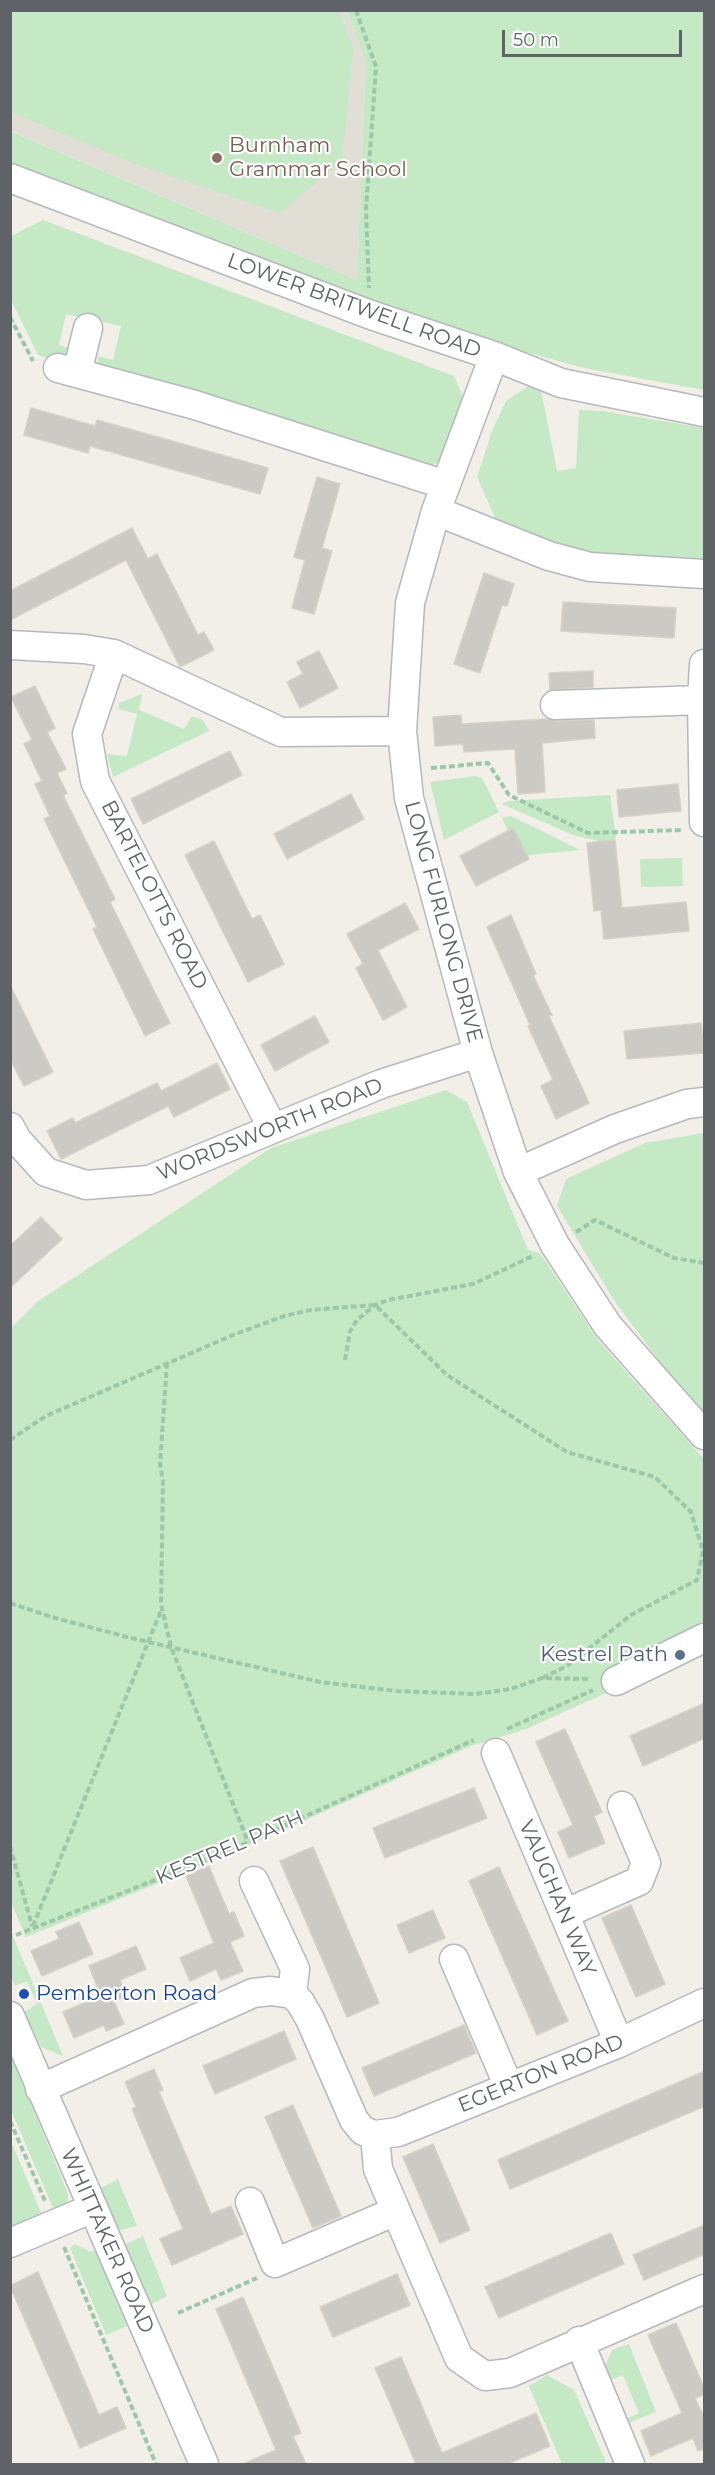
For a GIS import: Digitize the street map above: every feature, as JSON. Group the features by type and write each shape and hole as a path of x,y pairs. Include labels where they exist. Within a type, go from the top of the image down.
{"street":[{"name":"LOWER BRITWELL ROAD","path":"13,182 371,315 494,356 561,383 705,412"},
{"path":"88,328 67,371 263,426 441,498 549,556 590,567 705,574"},
{"name":"LONG FURLONG DRIVE","path":"494,356 441,498 410,603 402,731 409,798 478,1053 518,1172 555,1245 608,1326 705,1435"},
{"path":"10,645 84,649 114,654 281,732 402,731"},
{"name":"BARTELOTTS ROAD","path":"114,654 87,734 95,781 272,1127"},
{"path":"699,826 705,664"},
{"path":"555,705 702,700"},
{"name":"WORDSWORTH ROAD","path":"13,1137 46,1172 86,1185 149,1180 272,1127 381,1084 478,1053"},
{"path":"518,1172 615,1128 687,1104 705,1102"},
{"path":"616,1680 705,1638"},
{"name":"VAUGHAN WAY","path":"491,1741 619,2043"},
{"path":"564,1914 639,1881 646,1863 622,1806"},
{"path":"254,1881 295,1969 292,1994"},
{"path":"454,1959 509,2087"},
{"path":"40,2088 253,1993 271,1991 292,1994 300,2002 310,2019 354,2120 363,2131 375,2135 378,2169 459,2358 485,2376 510,2373 579,2341 705,2289"},
{"name":"EGERTON ROAD","path":"375,2135 398,2132 619,2043 705,2003"},
{"name":"WHITTAKER ROAD","path":"10,2016 204,2464"},
{"path":"250,2202 275,2263 396,2211"},
{"path":"10,2243 93,2208"},
{"path":"579,2341 630,2464"}],"path":[{"path":"356,10 376,67 366,210 371,315"},
{"path":"10,317 36,365 67,371"},
{"path":"406,770 488,763 510,795 588,833 699,826"},
{"path":"10,1440 46,1416 167,1363 284,1316 310,1310 375,1305 388,1300 473,1284 555,1245 595,1220 674,1258 705,1263"},
{"path":"345,1360 350,1331 357,1320 375,1305"},
{"path":"10,1603 55,1618 320,1682 396,1691 476,1694 512,1689 567,1666 632,1615 697,1580 704,1551 691,1512 655,1477 567,1452 447,1375 375,1305"},
{"path":"167,1363 160,1464 163,1481 162,1608 171,1647 248,1842"},
{"path":"33,1927 162,1608"},
{"path":"542,1678 616,1680"},
{"name":"KESTREL PATH","path":"16,1935 491,1741 616,1680"},
{"path":"10,1846 33,1927"},
{"path":"10,2121 156,2464"},
{"path":"178,2313 279,2269 275,2263"}],"shaded area":[{"name":"Burnham Grammar School","path":"11,11 347,11 366,61 357,280 11,131"}],"green space":[{"name":"Burnham Grammar School","path":"10,11 339,11 353,46 342,161 280,213 133,163 11,112"},
{"path":"347,11 704,11 704,390 584,368 449,331 11,171 10,131 357,280 366,61"},
{"path":"43,220 454,376 467,407 444,461 420,469 99,374 98,356 113,360 121,326 66,314 59,345 79,352 66,363 38,355 11,300 11,236"},
{"path":"533,383 540,385 557,471 576,468 579,410 602,411 704,428 704,569 584,560 501,531 477,477 492,431 506,401"},
{"path":"142,694 139,710 184,729 192,716 203,720 209,731 113,777 107,754 127,756 137,714 119,709 119,703"},
{"path":"476,776 482,778 499,812 444,840 430,782"},
{"path":"610,795 616,838 612,844 573,835 502,804 509,801"},
{"path":"511,816 580,850 520,856 502,818"},
{"path":"682,858 683,886 641,887 640,859"},
{"path":"446,1090 467,1102 528,1250 540,1253 598,1340 704,1459 704,1627 605,1674 606,1693 526,1729 471,1746 227,1855 26,1937 10,1900 10,1329 37,1302 271,1148"},
{"path":"704,1133 704,1420 615,1302 557,1206 566,1179 645,1143"},
{"path":"11,1931 63,2056 41,2047 24,2012 37,2004 27,1981 15,1986 11,1976"},
{"path":"10,2052 68,2194 67,2211 53,2208 11,2110"},
{"path":"10,2139 45,2222 10,2237"},
{"path":"118,2179 137,2226 117,2231 99,2189"},
{"path":"143,2236 167,2296 150,2305 124,2245"},
{"path":"75,2244 91,2252 95,2250 127,2326 106,2335 70,2248"},
{"path":"629,2344 656,2412 626,2424 624,2420 639,2413 623,2375 606,2382 605,2366 612,2350"},
{"path":"547,2375 574,2390 607,2464 562,2464 529,2386"}],"building":[{"path":"31,408 95,426 97,420 268,468 260,494 90,446 88,453 24,435"},
{"path":"317,477 340,484 322,548 332,551 314,614 292,608 305,560 294,557"},
{"path":"132,528 148,559 157,554 198,635 204,632 214,650 180,667 126,560 10,620 10,591"},
{"path":"484,573 514,584 507,606 502,605 480,673 454,664"},
{"path":"563,602 676,608 674,638 561,631"},
{"path":"319,651 338,688 300,708 287,682 303,674 297,662"},
{"path":"593,671 593,687 550,690 549,673"},
{"path":"35,686 55,728 47,732 66,769 57,773 67,793 63,795 115,899 110,902 170,1023 145,1036 93,929 97,927 44,819 50,816 35,784 42,781 24,744 32,740 11,697"},
{"path":"461,715 462,724 547,719 556,721 594,720 595,738 542,743 545,792 518,794 515,749 464,752 463,744 435,746 433,717"},
{"path":"230,751 242,775 143,824 131,799"},
{"path":"678,784 681,811 619,817 617,790"},
{"path":"351,794 364,819 287,859 274,834"},
{"path":"513,828 529,859 476,886 460,856"},
{"path":"615,840 622,908 686,902 689,931 604,939 601,910 594,911 587,843"},
{"path":"214,841 252,919 260,915 284,964 248,982 185,855"},
{"path":"405,903 419,929 378,950 407,1007 383,1020 356,968 363,964 347,934"},
{"path":"511,915 536,974 533,975 552,1015 549,1016 589,1103 556,1119 541,1086 553,1080 487,927"},
{"path":"10,985 53,1072 24,1086 10,1059"},
{"path":"315,1016 329,1042 275,1071 261,1045"},
{"path":"701,1023 704,1053 627,1059 624,1031"},
{"path":"217,1063 230,1089 174,1117 168,1106 61,1159 47,1131 73,1118 75,1123 157,1083 161,1091"},
{"path":"41,1217 62,1239 10,1288 10,1246"},
{"path":"705,1703 705,1738 643,1766 630,1736"},
{"path":"565,1729 602,1812 594,1816 605,1843 569,1858 558,1832 573,1825 536,1742"},
{"path":"474,1788 487,1818 385,1858 373,1828"},
{"path":"313,1847 379,2003 347,2017 280,1861"},
{"path":"209,1866 229,1914 234,1912 244,1936 230,1942 243,1971 221,1980 216,1969 190,1981 180,1958 214,1943 186,1876"},
{"path":"499,1867 568,2021 537,2035 469,1881"},
{"path":"631,1905 665,1984 636,1997 602,1918"},
{"path":"433,1910 445,1938 409,1953 397,1925"},
{"path":"79,1922 93,1954 42,1976 31,1951 59,1939 56,1932"},
{"path":"136,1946 146,1969 120,1980 127,1996 114,2001 124,2024 106,2031 104,2025 74,2038 63,2012 101,1996 89,1966"},
{"path":"464,2025 476,2053 374,2096 362,2068"},
{"path":"284,2031 296,2059 215,2094 203,2066"},
{"path":"154,2069 163,2090 159,2092 211,2214 231,2206 243,2234 172,2265 160,2239 183,2229 132,2109 136,2107 125,2082"},
{"path":"705,2071 705,2106 510,2189 498,2160"},
{"path":"293,2105 341,2216 313,2228 265,2117"},
{"path":"433,2144 470,2230 440,2243 403,2157"},
{"path":"705,2225 705,2254 644,2280 633,2255"},
{"path":"611,2233 624,2264 499,2318 485,2287"},
{"path":"38,2272 99,2415 117,2407 126,2428 80,2448 10,2286"},
{"path":"397,2274 410,2305 333,2337 320,2307"},
{"path":"243,2297 301,2433 293,2436 306,2464 243,2464 276,2450 216,2309"},
{"path":"676,2323 705,2390 705,2394 695,2398 705,2420 705,2448 698,2451 693,2438 651,2456 641,2431 682,2413 648,2335"},
{"path":"401,2357 442,2453 536,2413 550,2446 507,2464 416,2464 375,2368"}],"place":[{"name":"Burnham Grammar School","path":"217,158"},
{"name":"Kestrel Path","path":"680,1655"},
{"name":"Pemberton Road","path":"24,1994"}]}
